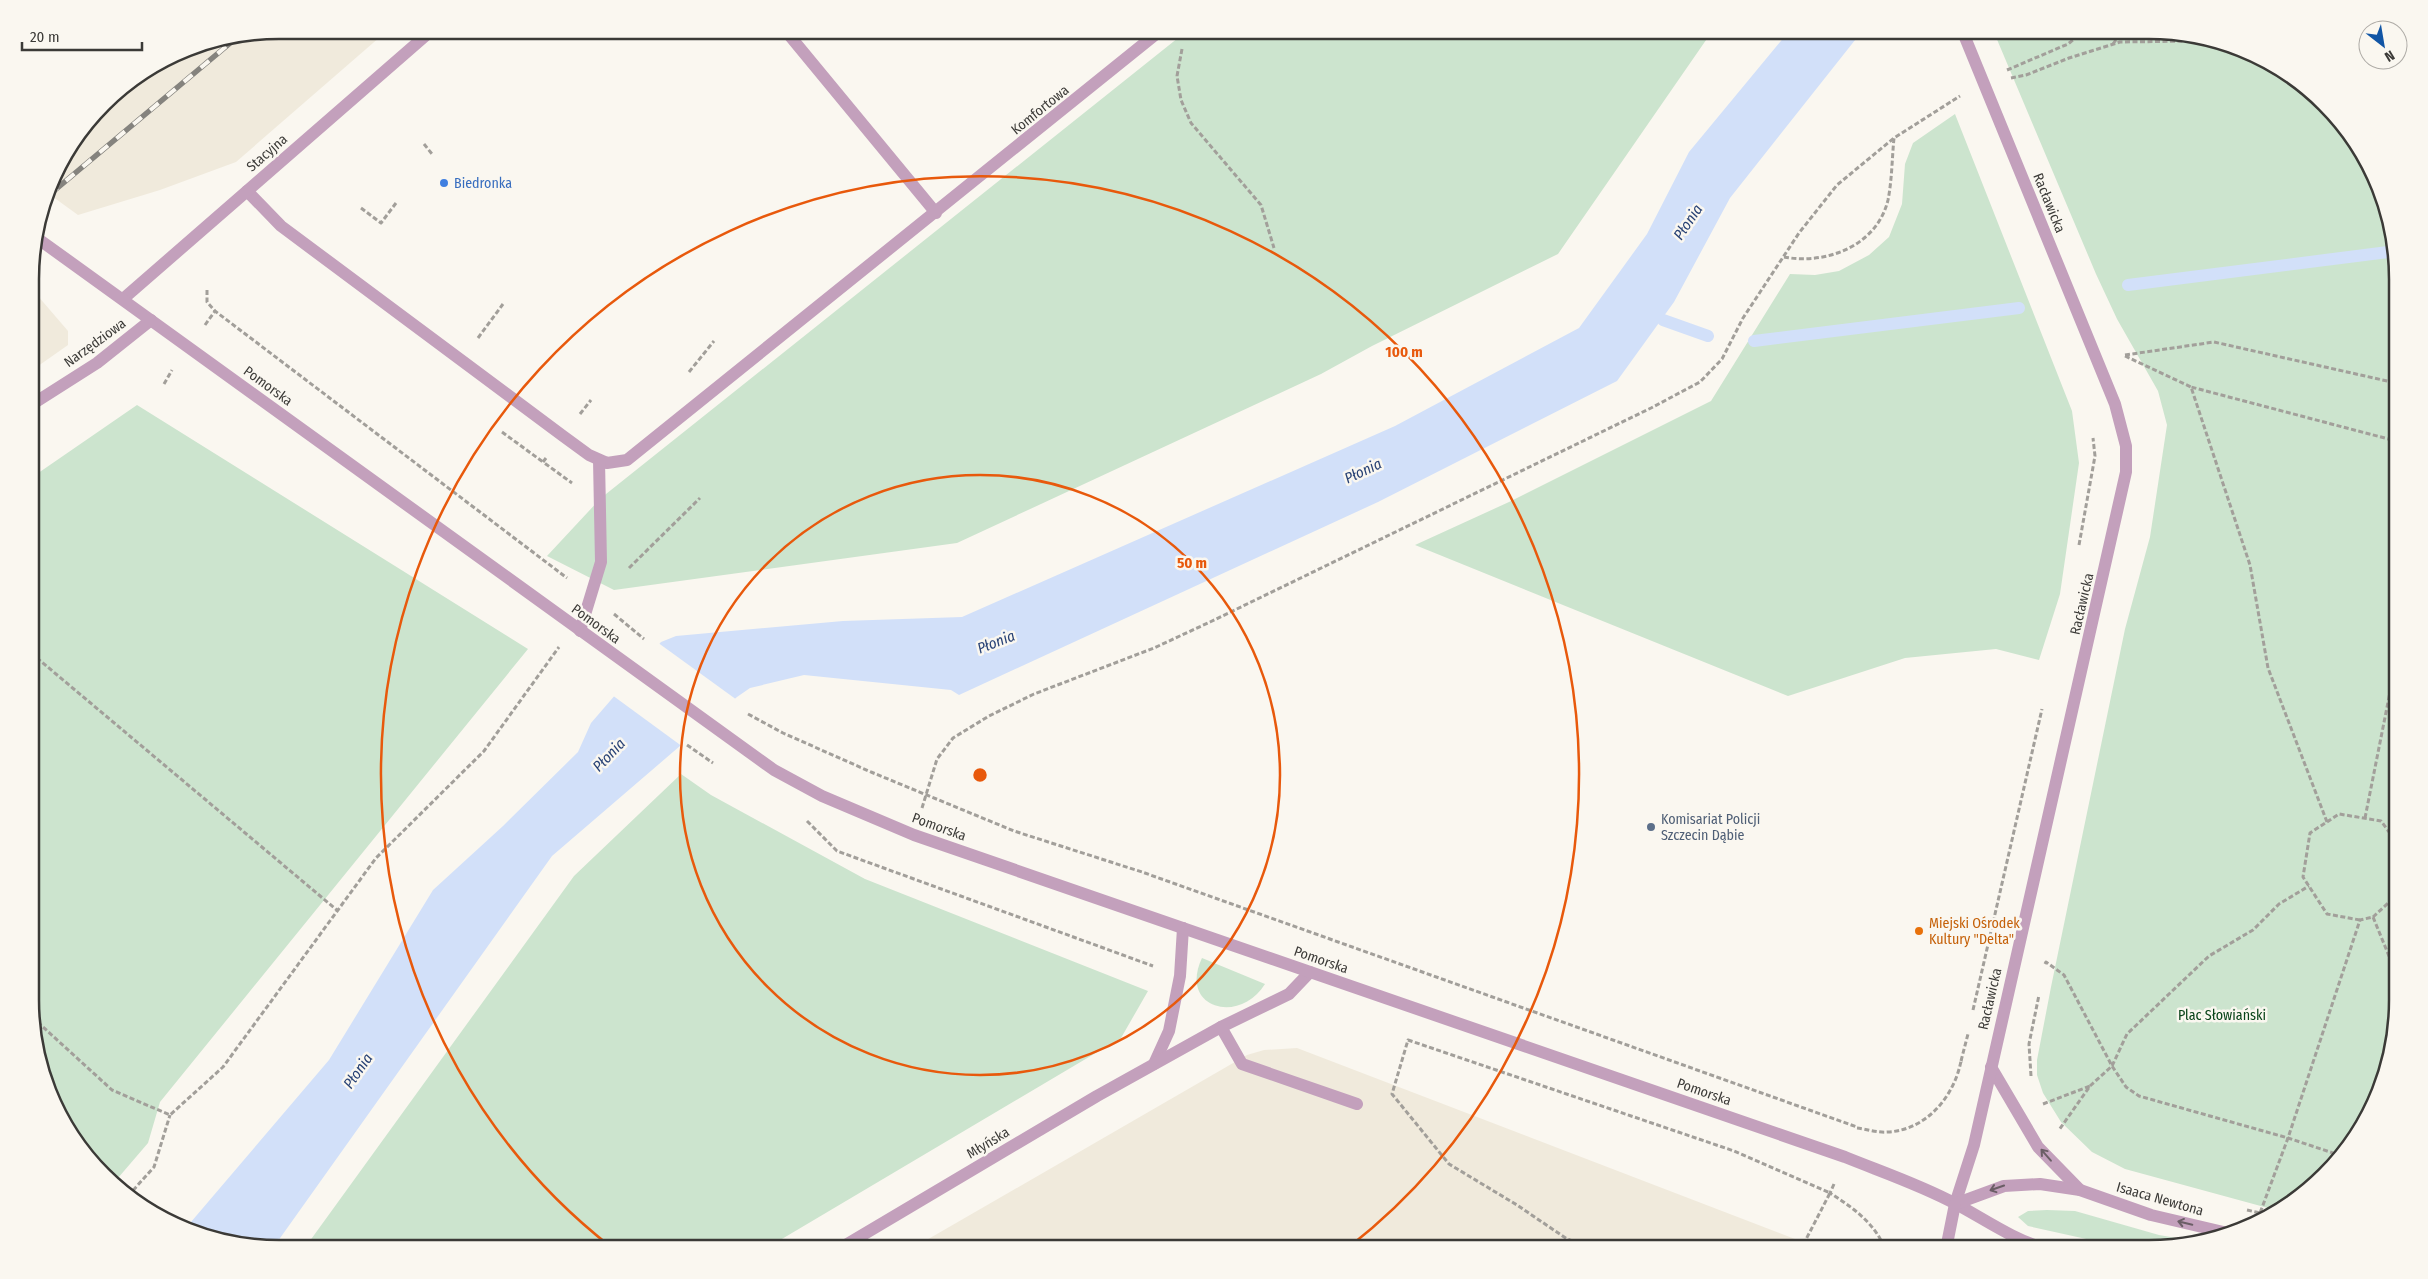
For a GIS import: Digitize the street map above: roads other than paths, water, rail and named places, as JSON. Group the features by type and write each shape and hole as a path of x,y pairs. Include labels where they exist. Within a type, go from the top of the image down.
{"street":[{"name":"Stacyjna","path":"123,299 422,39"},
{"path":"792,39 936,213"},
{"name":"Komfortowa","path":"599,460 607,463 627,460 1150,39"},
{"name":"Racławicka","path":"1948,1240 1956,1204 1974,1145 2125,484 2126,455 2116,404 1966,39"},
{"path":"247,190 281,226 589,456 599,460 600,562 590,596 577,628"},
{"name":"Pomorska","path":"42,241 774,770 822,796 914,835 1815,1146 1956,1204"},
{"name":"Narzędziowa","path":"39,400 97,363 151,320"},
{"path":"1154,1064 1169,1032 1180,976 1183,928"},
{"name":"Młyńska","path":"854,1240 1154,1064 1220,1027 1289,994 1310,972"},
{"path":"1220,1027 1242,1064 1356,1104"},
{"name":"Isaaca Newtona","path":"1991,1067 2038,1147 2080,1190"},
{"name":"Isaaca Newtona","path":"1956,1204 2004,1186 2040,1184 2080,1190 2150,1215 2216,1230"},
{"path":"1956,1204 1992,1226 2020,1240"}],"water":[{"name":"Płonia","path":"1783,39 1856,39 1730,198 1674,302 1617,381 1378,502 959,695 951,690 804,675 750,688 737,697 552,856 279,1240 232,1236 190,1223 329,1060 433,890 503,826 578,752 591,723 661,642 676,636 843,621 962,617 1395,426 1579,328 1647,234 1689,152"}],"waterway":[{"path":"2128,285 2388,252"},
{"path":"1754,341 2019,308"},
{"path":"1663,320 1708,336"}],"railway":[{"path":"56,189 229,44"}],"place":[{"name":"Biedronka","path":"444,183"},
{"name":"Komisariat Policji Szczecin Dąbie","path":"1651,827"},
{"name":"Miejski Ośrodek Kultury \"Delta\"","path":"1919,931"}],"park label":[{"name":"Plac Słowiański","path":"2222,1015"}]}
